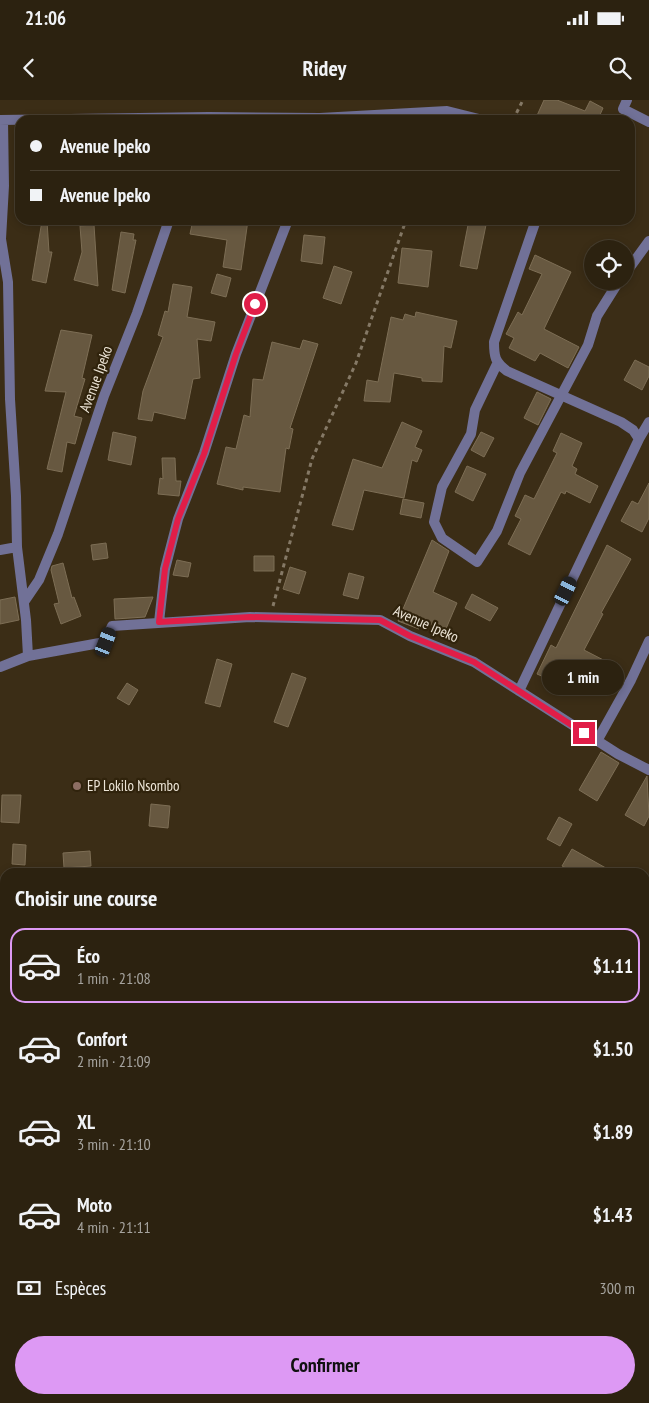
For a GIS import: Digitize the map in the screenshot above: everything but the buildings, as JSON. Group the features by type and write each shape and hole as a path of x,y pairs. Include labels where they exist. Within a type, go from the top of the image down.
{"street":[{"path":"627,100 623,109 649,122"},
{"path":"392,115 446,112 460,115"},
{"path":"15,120 1,120 4,186 1,239 8,282 4,344 17,547 28,656"},
{"name":"Avenue Ipeko","path":"24,602 39,580 58,534 104,396 137,313 167,225"},
{"path":"159,622 165,569 178,519 204,454 236,354 286,225"},
{"path":"534,225 494,342 494,355 497,364 507,371 621,422 633,430 640,439"},
{"path":"634,262 649,241"},
{"path":"497,364 475,410 471,434 442,487 434,522 442,538 477,562 498,531 520,473 588,345 596,316 613,290"},
{"path":"519,692 649,422"},
{"path":"0,550 17,547"},
{"name":"Avenue Ipeko","path":"0,667 28,656 106,642 112,626 159,622 270,618 380,620 410,636 474,662 597,741 649,770"},
{"path":"597,741 631,680 649,641"}],"path":[{"path":"516,115 523,100"},
{"path":"270,618 312,459 356,363 404,225"}],"place":[{"name":"EP Lokilo Nsombo","path":"77,786"}],"route":[{"path":"255,304 236,354 204,454 178,519 165,569 159,622 250,617 368,618 380,620 410,636 474,662 584,733"}]}
